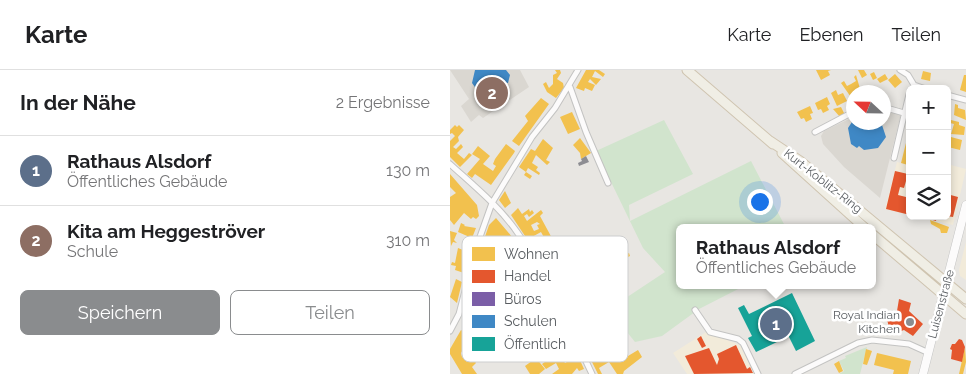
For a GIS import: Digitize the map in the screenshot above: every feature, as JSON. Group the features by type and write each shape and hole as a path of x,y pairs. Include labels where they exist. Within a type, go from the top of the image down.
{"main road":[{"name":"Kurt-Koblitz-Ring","path":"686,70 770,141 795,167 861,224"},
{"name":"Kurt-Koblitz-Ring","path":"770,141 800,161 876,224"},
{"name":"Luisenstraße","path":"923,374 966,205"},
{"name":"Kurt-Koblitz-Ring","path":"876,224 966,300"},
{"path":"876,237 966,314"}],"street":[{"path":"480,236 492,203 532,137 570,87 578,70"},
{"path":"900,70 910,72 911,85"},
{"path":"570,87 586,132 608,183"},
{"path":"951,96 966,100"},
{"path":"894,158 906,105"},
{"path":"891,109 904,112"},
{"path":"814,132 846,116"},
{"path":"450,164 492,203 520,236"},
{"path":"450,331 459,314 462,302"},
{"path":"695,310 710,332 738,339 743,343 758,374"},
{"path":"795,374 864,341 878,339 914,345 929,353"},
{"path":"586,362 592,374"}],"shaded area":[{"path":"450,70 520,70 529,87 483,118 479,115 471,122 461,106 469,99"},
{"path":"891,112 901,114 880,198 844,167 823,144 821,136 824,131 846,120 846,130 891,130"},
{"path":"897,162 906,164 906,214 885,209"},
{"path":"951,165 966,169 953,225 932,220 951,220"},
{"path":"966,242 966,280 960,276 959,270"},
{"path":"706,332 740,345 755,374 687,374 673,353"}],"green space":[{"path":"664,120 693,174 629,205 630,221 751,161 784,224 676,224 676,289 738,289 699,309 662,336 635,342 628,333 628,296 665,272 643,248 596,151"},
{"path":"867,347 860,374 839,374 844,371 839,361 846,358 845,356"}],"building: Wohnen":[{"path":"555,70 560,70 561,73 557,79 563,83 564,88 556,98 547,92 543,84 546,82 549,88 553,84 553,75 557,73"},
{"path":"586,70 599,70 605,74 603,77 595,71 592,77 601,79 596,85 590,79 588,82 595,85 592,91 585,88 584,91 576,88"},
{"path":"816,70 831,70 828,71 830,75 821,80"},
{"path":"858,70 864,70 867,75 862,78"},
{"path":"923,71 931,73 930,81 921,79"},
{"path":"874,72 877,78 873,80 870,74"},
{"path":"885,74 888,79 880,83 877,79"},
{"path":"895,74 902,82 895,88 888,80"},
{"path":"856,75 859,85 849,85 856,81 854,77"},
{"path":"964,75 966,75 966,92 960,90"},
{"path":"844,81 846,85 846,90 841,83"},
{"path":"836,90 838,95 843,93 846,102 837,106 831,93"},
{"path":"827,97 830,104 827,106 829,110 823,113 821,109 818,110 815,103"},
{"path":"541,98 549,104 519,146 512,141 528,121 525,116"},
{"path":"955,104 958,105 958,108 965,110 966,120 954,115"},
{"path":"810,106 813,113 810,114 812,119 806,122 804,118 801,119 797,112"},
{"path":"841,107 845,115 840,117 833,109"},
{"path":"572,112 580,129 568,134 560,117"},
{"path":"951,120 959,122 959,125 965,127 964,135 951,134 954,124 951,123"},
{"path":"455,125 457,127 459,125 464,130 458,137 459,141 453,147 456,149 461,144 463,147 457,153 464,159 469,153 472,155 460,167 450,157 450,141 455,136 452,133 450,134 450,130"},
{"path":"951,137 962,140 960,150 951,148"},
{"path":"580,138 591,153 581,159 580,153 573,145"},
{"path":"543,139 553,148 546,160 550,162 547,165 536,155 532,163 538,167 536,170 540,173 539,175 528,168 526,172 519,167 531,149 535,151"},
{"path":"906,143 906,164 901,163"},
{"path":"506,144 515,151 491,185 475,174 472,178 467,174 480,159 472,154 478,146 490,156 483,164 493,171 496,166 493,164 495,159"},
{"path":"526,172 532,176 530,179 524,175"},
{"path":"450,174 477,205 479,216 476,219 473,217 471,219 464,213 454,225 450,220 450,197 456,193 450,187"},
{"path":"505,191 511,203 505,208 499,200"},
{"path":"518,208 522,214 529,209 530,212 532,210 534,213 529,217 527,214 524,216 527,221 541,210 543,213 540,216 551,236 543,236 541,232 534,236 525,236 511,215","holes":["537,222 540,224 537,225 539,229 534,231 531,225"]},
{"path":"496,218 511,236 485,236 489,225"},
{"path":"930,220 949,227 947,233 941,233 940,229 931,224"},
{"path":"461,223 464,226 476,228 473,236 458,232"},
{"path":"450,231 457,233 454,240 457,243 453,242 451,246"},
{"path":"458,248 462,250 462,272 455,270 456,266 451,265 452,262 455,263"},
{"path":"456,279 462,282 457,303 450,297"},
{"path":"462,331 462,362 475,362 472,367 477,374 462,374 450,354 450,349"},
{"path":"965,347 966,362 963,374 959,374"},
{"path":"866,349 872,351 867,365 863,364"},
{"path":"638,350 642,357 624,371 623,374 617,374 609,362 628,362 628,356"},
{"path":"877,353 911,361 908,374 893,374 894,370 874,365"},
{"path":"839,361 843,371 839,373 834,364"},
{"path":"530,362 539,362 545,369 539,374 530,374 525,366"},
{"path":"545,362 581,362 584,369 579,371 577,368 572,374 552,374 559,369 556,363 546,369 542,364"},
{"path":"592,362 609,362 599,368 602,374 598,374"}],"building: Handel":[{"path":"895,171 906,174 904,188 900,187 898,195 906,197 906,214 886,209"},
{"path":"951,195 958,197 953,217 951,217"},
{"path":"899,299 911,303 909,311 923,324 913,336 904,330 893,334 890,332 887,319 896,317"},
{"path":"701,336 706,346 702,348 697,339"},
{"path":"959,339 962,340 965,347 962,362 951,359 952,350 950,349 952,344 955,344"},
{"path":"736,345 747,369 750,367 753,373 694,374 685,356 709,348 717,365 719,359 717,354"}],"building: Schulen":[{"path":"475,70 506,70 510,75 508,83 505,83 502,87 503,89 493,97 480,94 472,83"},
{"path":"848,130 884,130 886,137 878,148 864,150 859,146 857,148 851,144"}],"building: Öffentlich":[{"path":"792,293 815,341 796,351 788,335 783,339 781,335 777,336 779,341 756,352 748,338 752,336 738,308 744,305 749,314"}],"building: Industrie":[{"path":"586,156 589,162 579,166 578,163"}],"place":[{"name":"Kita am Heggeströver","path":"492,93"},
{"name":"Royal Indian Kitchen","path":"910,322"},
{"name":"Rathaus Alsdorf","path":"776,324"}]}
